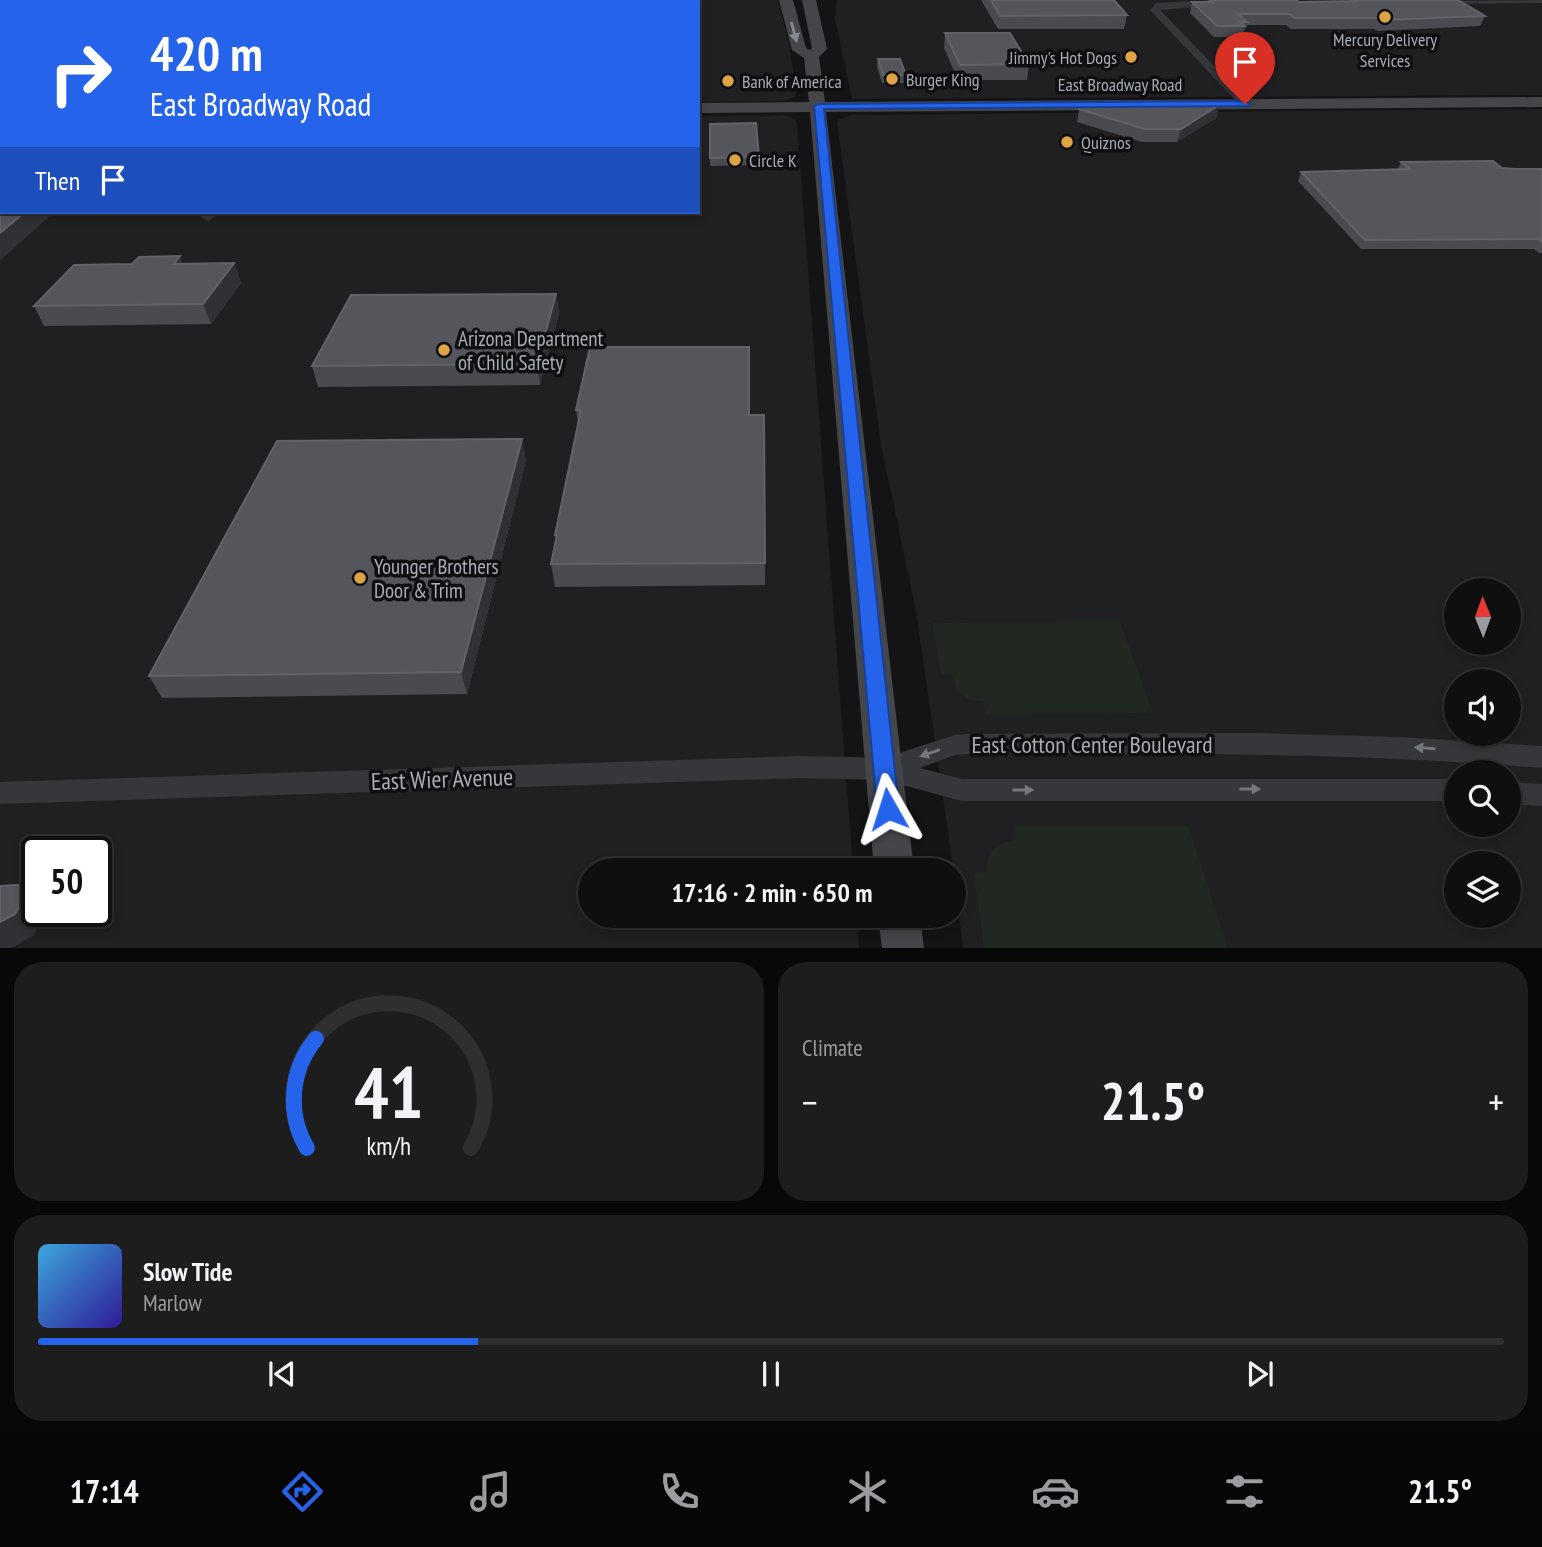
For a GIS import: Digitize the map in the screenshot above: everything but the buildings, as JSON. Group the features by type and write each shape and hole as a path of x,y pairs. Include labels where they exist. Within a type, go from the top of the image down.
{"main road":[{"path":"786,0 799,50 811,57"},
{"path":"809,0 820,49 811,57"},
{"path":"811,57 819,106 893,858"},
{"name":"East Broadway Road","path":"700,108 1542,102"},
{"path":"901,928 903,948"}],"street":[{"path":"1422,1 1542,0"},
{"path":"1232,2 1179,2 1156,6 1155,10 1245,104"},
{"name":"East Cotton Center Boulevard","path":"884,769 955,745 967,744 1268,743 1405,746 1542,757"},
{"name":"East Wier Avenue","path":"0,793 789,768 884,769"},
{"name":"East Cotton Center Boulevard","path":"884,769 962,790 1444,790"},
{"path":"1521,794 1542,795"}],"shaded area":[{"path":"700,0 778,0 790,48 796,94 785,101 700,102"},
{"path":"837,0 1542,0 1542,95 852,99 835,18"},
{"path":"1542,109 1542,948 963,948 960,928 966,928 966,858 952,858 916,611 881,445 837,122 852,115"},
{"path":"785,115 795,119 852,858 578,858 578,928 858,928 859,948 0,948 0,214 700,214 700,116"},
{"path":"1120,622 1153,713 986,714 983,701 970,700 957,691 953,675 941,674 932,623"},
{"path":"1015,826 1188,826 1228,948 984,948 974,873 986,872 990,853 1016,839"}],"place":[{"name":"Mercury Delivery Services","path":"1385,17"},
{"name":"Jimmy's Hot Dogs","path":"1131,57"},
{"name":"Burger King","path":"892,79"},
{"name":"Bank of America","path":"728,81"},
{"name":"Quiznos","path":"1067,142"},
{"name":"Circle K","path":"735,160"},
{"name":"Arizona Department of Child Safety","path":"444,350"},
{"name":"Younger Brothers Door & Trim","path":"360,578"}],"route":[{"path":"888,809 819,106 1245,104"}]}
